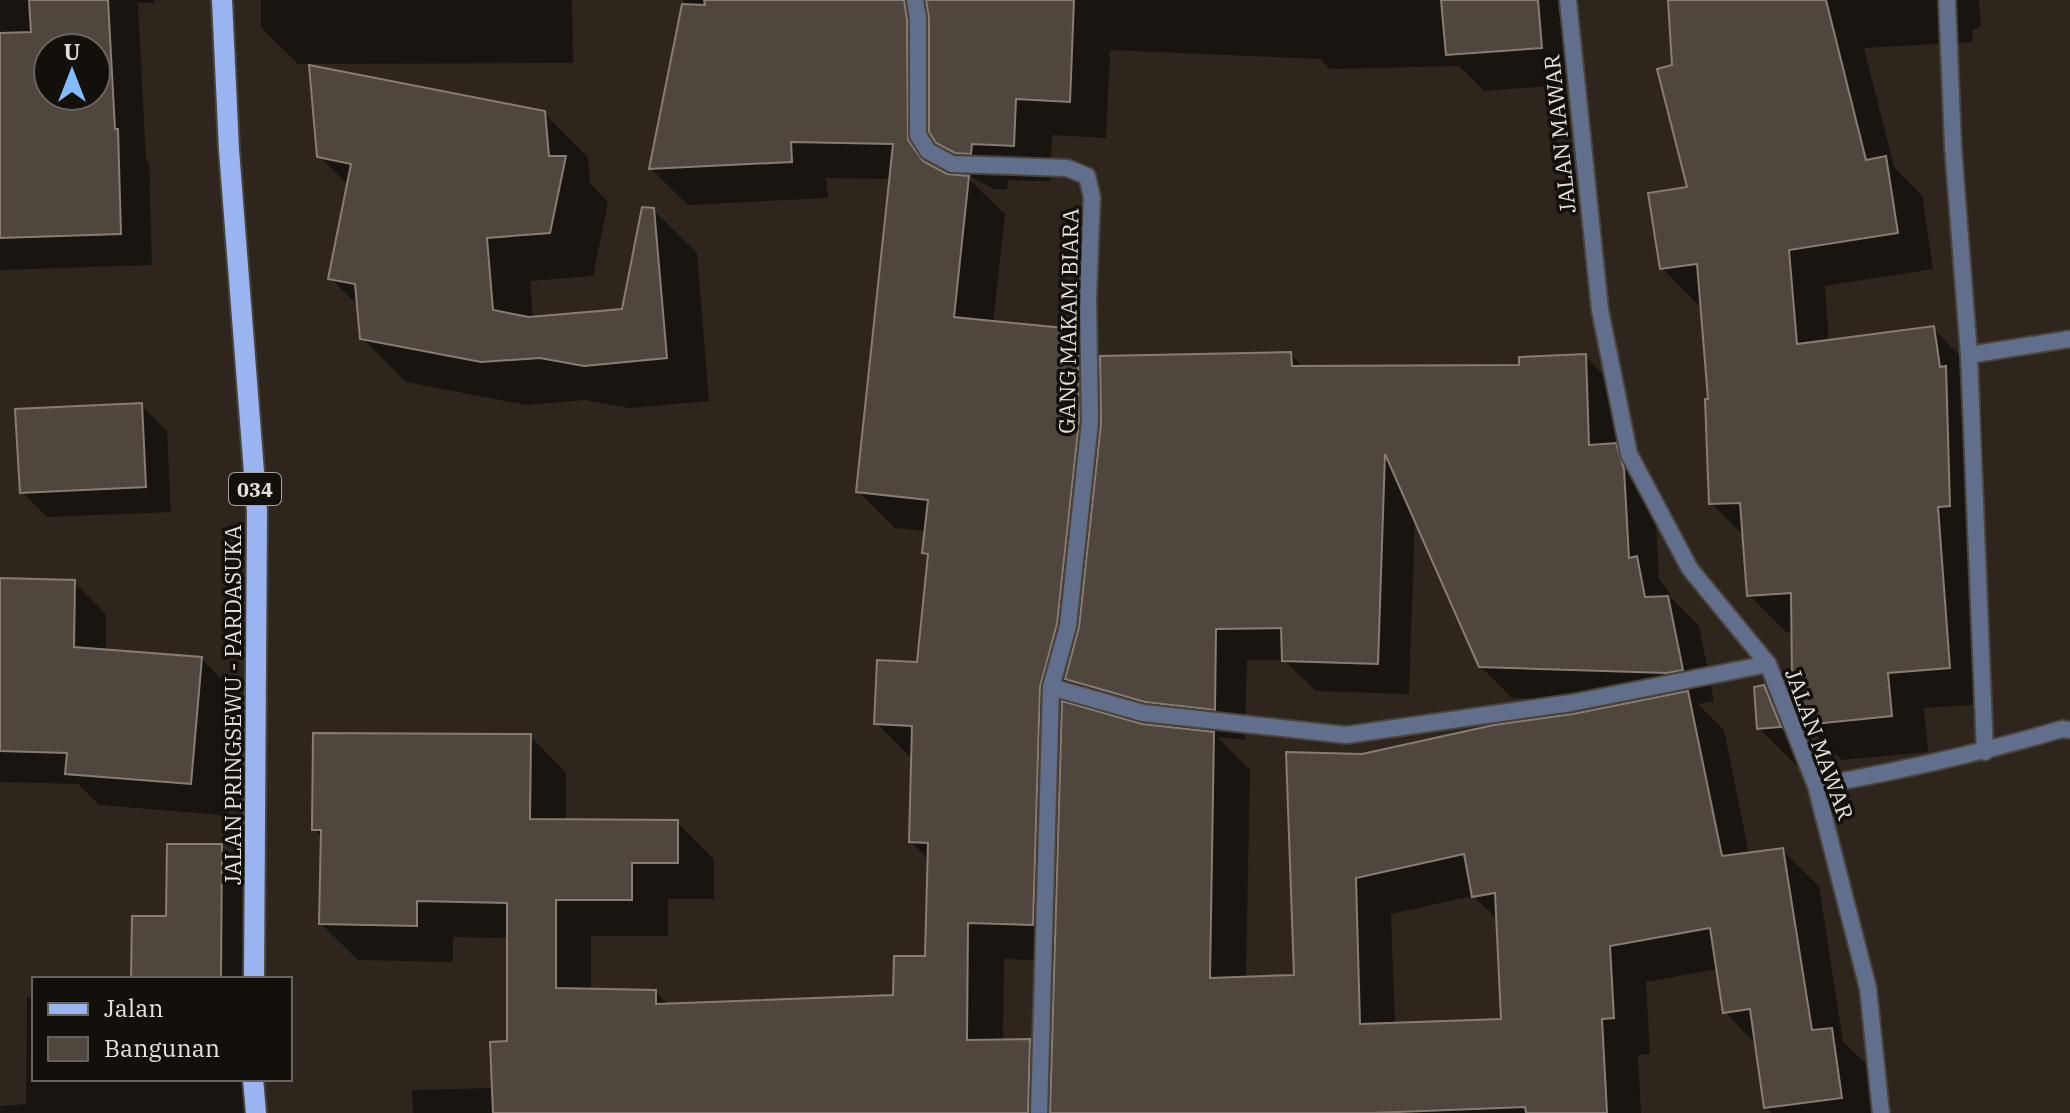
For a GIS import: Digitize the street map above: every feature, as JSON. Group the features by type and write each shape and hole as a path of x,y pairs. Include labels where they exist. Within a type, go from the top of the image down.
{"main road":[{"name":"JALAN PRINGSEWU - PARDASUKA","path":"222,0 229,150 257,511 254,977"},
{"path":"253,1081 256,1113"}],"street":[{"name":"GANG MAKAM BIARA","path":"915,0 918,18 918,135 928,151 952,164 1067,168 1087,176 1092,197 1088,299 1090,422 1068,626 1051,687"},
{"name":"JALAN MAWAR","path":"1568,0 1600,310 1629,454 1690,569 1768,664 1816,786 1868,988 1881,1113"},
{"path":"1947,0 1953,146 1969,355 1985,752"},
{"path":"1969,355 2070,339"},
{"path":"1039,1113 1051,687 1143,713 1346,735 1571,703 1768,664"},
{"path":"1816,786 1985,752 2062,729 2070,730"}],"building":[{"path":"29,0 108,0 110,32 32,32 32,112 112,112 112,74 115,129 118,129 121,234 0,238 0,33 31,32"},
{"path":"704,0 904,0 907,19 908,140 923,161 947,174 969,176 954,317 1074,329 1071,356 1078,356 1079,422 1057,624 1040,687 1033,925 968,923 967,1040 1030,1039 1028,1113 493,1113 490,1042 507,1041 507,903 417,901 417,926 319,924 321,830 312,830 313,733 531,734 530,819 678,820 678,863 632,863 632,900 556,900 556,988 656,990 656,1004 893,995 894,956 925,956 928,843 909,842 912,726 874,724 877,660 917,662 928,554 922,553 928,500 856,492 893,144 791,142 792,162 649,169 682,4 705,5"},
{"path":"926,0 1074,0 1070,102 1016,99 1014,146 972,144 971,154 955,153 936,143 929,132 929,18"},
{"path":"1441,0 1538,0 1542,48 1446,55"},
{"path":"1668,0 1826,0 1866,160 1886,156 1898,233 1789,250 1797,344 1934,326 1940,367 1946,366 1950,506 1938,507 1950,668 1888,673 1892,716 1804,725 1786,681 1792,680 1791,593 1747,596 1740,503 1709,504 1705,399 1708,399 1697,264 1660,269 1648,193 1687,187 1657,69 1672,65"},
{"path":"309,65 545,111 549,156 566,156 550,233 487,238 493,310 529,317 622,309 642,207 654,208 667,358 584,366 540,358 481,362 360,339 355,284 328,279 351,164 317,157"},
{"path":"1291,352 1292,366 1519,365 1519,357 1586,354 1589,445 1616,443 1624,469 1629,558 1637,556 1645,597 1668,596 1683,670 1667,673 1479,667 1385,454 1378,664 1282,661 1281,628 1216,629 1215,710 1145,702 1065,679 1079,627 1101,423 1100,356"},
{"path":"142,403 146,487 20,493 15,409"},
{"path":"0,578 75,580 74,647 202,657 191,784 65,774 67,753 0,751"},
{"path":"1764,685 1781,727 1757,729 1754,687"},
{"path":"1688,691 1722,856 1783,848 1812,1030 1832,1028 1842,1098 1764,1108 1750,1009 1723,1013 1710,928 1610,946 1614,1018 1602,1019 1607,1113 1526,1113 1525,1107 1373,1113 1050,1113 1062,701 1142,724 1214,732 1210,978 1294,975 1286,752 1362,754 1494,725 1573,714","holes":["1464,854 1472,897 1495,893 1501,1019 1360,1024 1356,878"]},
{"path":"167,844 222,844 221,977 131,977 132,916 166,916"}]}
